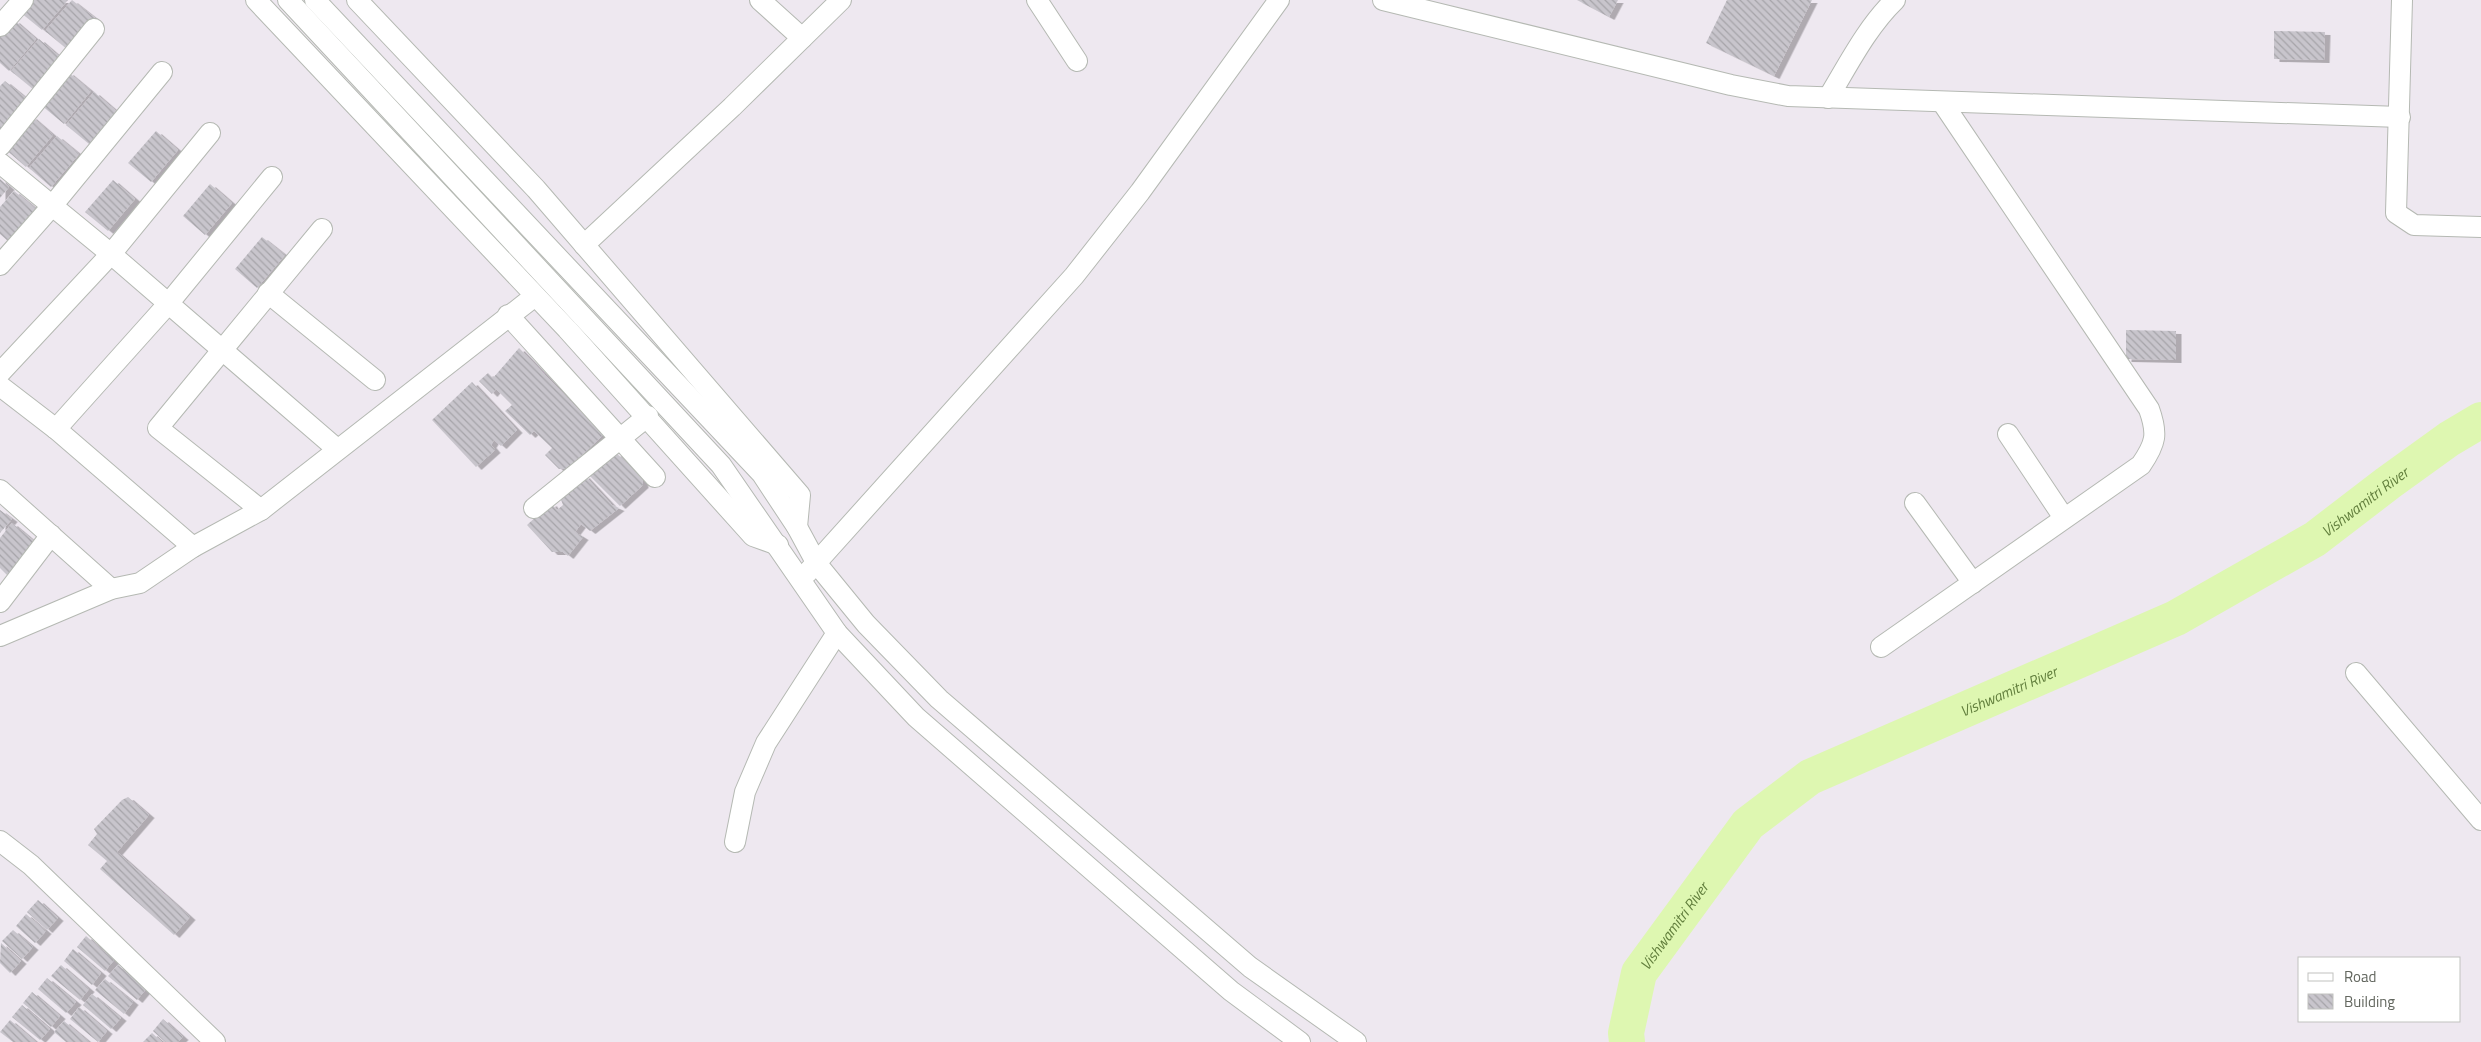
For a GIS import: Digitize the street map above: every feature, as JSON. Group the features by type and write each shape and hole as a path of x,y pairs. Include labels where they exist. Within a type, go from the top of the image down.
{"street":[{"path":"0,26 22,0"},
{"path":"256,0 648,416 753,536 778,544"},
{"path":"288,0 721,465 755,510 837,633 916,717 1231,991 1300,1042"},
{"path":"315,0 762,474 817,564 866,624 939,699 1250,967 1356,1042"},
{"path":"357,0 536,189 800,495 796,527"},
{"path":"760,0 802,38"},
{"path":"584,244 841,0"},
{"path":"1037,0 1078,61"},
{"path":"801,578 817,564 1107,236 1279,0"},
{"path":"1383,0 1731,85 1788,96 2400,117"},
{"path":"1828,98 1870,31 1884,11 1895,0"},
{"path":"2402,0 2396,213 2414,225 2481,227"},
{"path":"0,146 94,29"},
{"path":"0,265 52,206 162,72"},
{"path":"1881,647 2141,464 2150,451 2156,429 2150,410 1942,102"},
{"path":"0,373 111,254 210,133"},
{"path":"0,163 111,254 337,450"},
{"path":"56,429 168,304 272,178"},
{"path":"260,510 158,428 322,229"},
{"path":"268,293 375,380"},
{"path":"0,636 112,589 140,583 193,547 260,510 535,296"},
{"path":"508,316 655,477"},
{"path":"0,386 56,429 193,547"},
{"path":"534,508 648,416"},
{"path":"2008,434 2064,518"},
{"path":"0,490 112,589"},
{"path":"1916,503 1973,582"},
{"path":"0,602 51,535"},
{"path":"735,842 745,792 766,743 837,633"},
{"path":"2356,673 2481,820"},
{"path":"0,841 38,871 215,1042"}],"building":[{"path":"30,0 68,0 42,30 20,12"},
{"path":"72,0 95,18 68,50 45,31"},
{"path":"1577,0 1618,0 1609,17"},
{"path":"1727,0 1812,0 1774,76 1706,43"},
{"path":"14,20 36,39 9,71 0,63 0,36"},
{"path":"2274,31 2325,32 2324,60 2274,59"},
{"path":"39,39 61,58 34,90 11,71"},
{"path":"68,72 91,91 64,124 41,105"},
{"path":"5,81 27,99 0,132 0,86"},
{"path":"94,92 116,111 89,144 66,125"},
{"path":"31,116 53,135 26,167 4,148"},
{"path":"156,131 178,150 151,182 128,163"},
{"path":"57,136 79,154 51,187 29,168"},
{"path":"0,179 9,187 0,198"},
{"path":"113,180 135,199 108,231 85,212"},
{"path":"210,184 232,203 205,235 183,216"},
{"path":"14,191 36,209 9,242 0,234 0,207"},
{"path":"262,237 285,255 257,288 235,269"},
{"path":"2126,330 2176,331 2176,360 2126,359"},
{"path":"519,348 603,435 567,469 559,469 545,455 552,448 534,431 530,435 505,411 512,405 496,389 492,394 479,381 488,373 493,378"},
{"path":"472,382 517,430 501,446 494,440 491,445 495,450 476,467 432,420"},
{"path":"616,453 642,476 643,485 620,506 587,473"},
{"path":"584,475 612,505 619,508 590,531 581,524 575,532 583,537 568,556 563,552 552,552 527,525 551,503 557,510 563,505 560,497"},
{"path":"0,510 12,519 0,533"},
{"path":"12,523 35,542 7,575 0,568 0,538"},
{"path":"128,797 149,815 117,852 190,917 174,935 100,869 107,861 88,845 97,834 94,829 122,800"},
{"path":"38,900 58,918 47,930 27,912"},
{"path":"26,914 46,931 35,943 16,926"},
{"path":"13,930 33,947 22,959 2,941"},
{"path":"86,936 114,960 105,971 77,947"},
{"path":"1,943 21,961 10,973 0,963"},
{"path":"73,949 101,973 92,985 64,961"},
{"path":"61,965 89,989 80,1000 51,976"},
{"path":"118,965 146,989 137,1000 108,976"},
{"path":"47,978 76,1002 66,1013 38,989"},
{"path":"105,979 133,1002 124,1014 95,990"},
{"path":"32,992 60,1016 51,1027 23,1003"},
{"path":"92,994 121,1018 111,1029 83,1005"},
{"path":"22,1005 50,1029 40,1040 12,1017"},
{"path":"79,1007 107,1031 98,1042 70,1019"},
{"path":"163,1019 183,1037 178,1042 165,1042 153,1031"},
{"path":"10,1020 36,1042 13,1042 0,1032"},
{"path":"64,1021 89,1042 66,1042 54,1032"},
{"path":"152,1033 162,1042 143,1042"}],"waterway":[{"name":"Vishwamitri River","path":"1627,1042 1626,1033 1639,973 1748,824 1810,777 2176,618 2315,539 2449,439 2481,420"}]}
